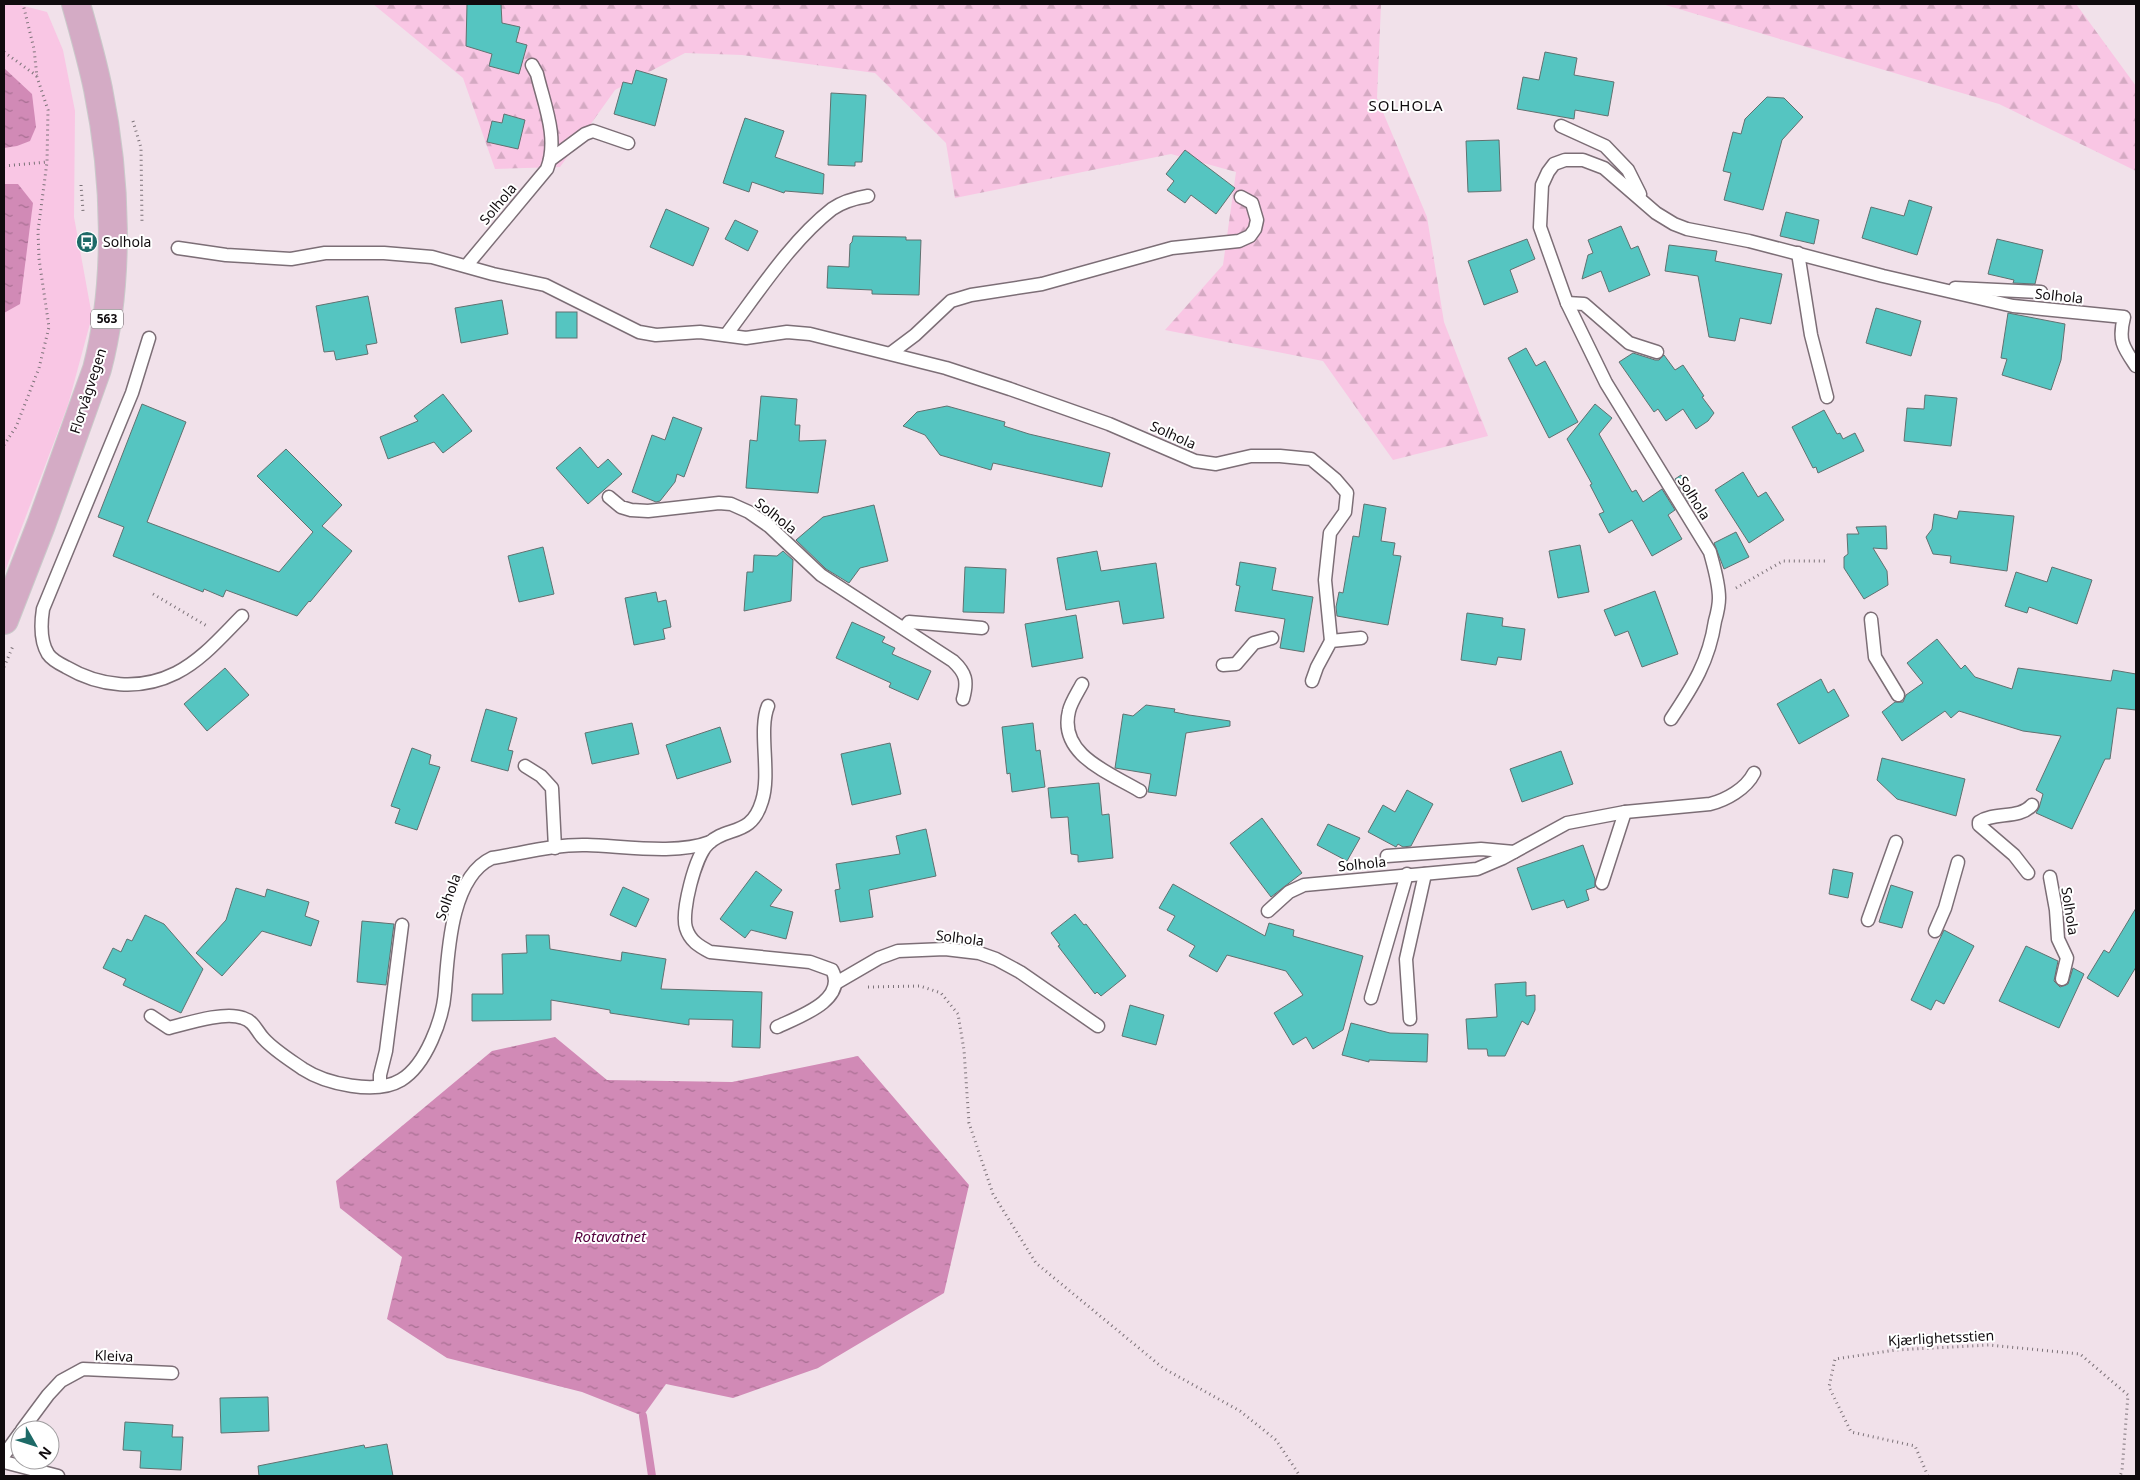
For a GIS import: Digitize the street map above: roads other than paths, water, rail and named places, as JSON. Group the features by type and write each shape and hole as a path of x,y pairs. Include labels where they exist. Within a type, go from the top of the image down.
{"main road":[{"name":"Florvågvegen","path":"4,620 45,516 97,369 108,315 113,263 110,177 98,90 76,4"}],"lane":[{"name":"Solhola","path":"467,266 547,168 550,160 552,147 551,130 537,74 532,65"},
{"name":"Solhola","path":"1561,126 1605,146 1628,170 1647,205"},
{"name":"Solhola","path":"550,160 585,134 593,132 628,143"},
{"name":"Solhola","path":"1671,719 1697,678 1707,658 1713,636 1719,598 1710,552 1606,383 1567,303 1540,227 1542,185 1554,164 1566,160 1583,160 1604,168 1647,205 1674,224 1940,290 2013,306 2124,317 2120,331 2122,346 2136,366"},
{"path":"726,335 788,253 833,208 868,196"},
{"path":"891,353 915,336 951,301 971,295 1042,284 1172,248 1239,241 1250,236 1255,230 1257,220 1252,204 1241,197"},
{"name":"Solhola","path":"178,248 226,255 291,259 326,254 384,253 432,257 493,274 545,285 639,332 656,335 700,332 746,338 787,332 810,334 891,353 946,368 1100,421 1151,440 1195,461 1216,464 1251,456 1312,459 1335,479 1347,494 1345,512 1330,533 1325,580 1331,641"},
{"path":"1798,254 1811,335 1827,397"},
{"name":"Solhola","path":"1940,290 1963,287 2041,292"},
{"path":"1567,303 1584,304 1629,342 1658,352"},
{"path":"149,338 132,393 43,608 42,636 48,653 56,661 77,674 118,686 134,685 156,681 176,673 193,662 242,616"},
{"name":"Solhola","path":"609,497 621,507 632,510 719,503 730,504 743,509 769,526 821,575 953,661 966,677 963,699"},
{"path":"1871,619 1875,657 1898,695"},
{"path":"904,628 909,622 982,628"},
{"path":"1223,665 1236,664 1254,643 1272,638"},
{"path":"1312,681 1331,641 1361,638"},
{"path":"1082,684 1069,711 1067,731 1073,744 1081,757 1140,791"},
{"name":"Solhola","path":"151,1016 169,1028 209,1019 241,1017 253,1022 263,1039 305,1070 338,1084 366,1087 400,1081 413,1071 430,1044 440,1020 444,1002 448,951 455,915 466,885 475,870 483,862 492,858 556,848 586,845 617,848 675,847 710,842 744,827 757,814 763,800 766,755 764,714 768,706"},
{"path":"525,766 541,776 552,788 556,848"},
{"name":"Solhola","path":"1268,911 1289,892 1304,885 1476,868 1514,852 1568,822 1625,812 1710,804 1722,801 1745,785 1754,773"},
{"path":"2028,873 2014,855 1979,825 1979,822 1984,818 2018,813 2032,805"},
{"path":"1602,883 1625,812"},
{"path":"710,842 698,863 688,894 685,922 691,939 698,946 710,952 810,962 825,966 832,970 836,983"},
{"path":"1868,920 1896,842"},
{"name":"Solhola","path":"1387,856 1481,849 1514,852"},
{"path":"1935,931 1946,908 1958,862"},
{"path":"1371,998 1407,874"},
{"path":"1410,1019 1406,959 1426,874"},
{"name":"Solhola","path":"2050,877 2056,910 2058,939 2067,958 2062,978"},
{"path":"380,1086 402,925"},
{"name":"Solhola","path":"777,1027 818,1006 833,992 836,983 879,958 898,951 945,949 979,953 1020,972 1098,1026"},
{"name":"Kleiva","path":"29,1420 60,1382 83,1370 172,1372"},
{"path":"4,1462 58,1476"}],"water":[{"path":"4,68 32,94 36,127 30,141 4,148"},
{"path":"4,184 18,184 33,203 20,304 4,313"},
{"name":"Rotavatnet","path":"555,1037 607,1080 732,1082 858,1056 969,1185 944,1293 818,1368 733,1398 666,1384 643,1416 582,1392 447,1358 387,1319 402,1257 340,1208 336,1181 492,1051"}],"waterway":[{"path":"643,1416 652,1476"}],"place":[{"name":"Solhola","path":"87,242"}],"district":[{"name":"SOLHOLA","path":"1406,106"}]}
